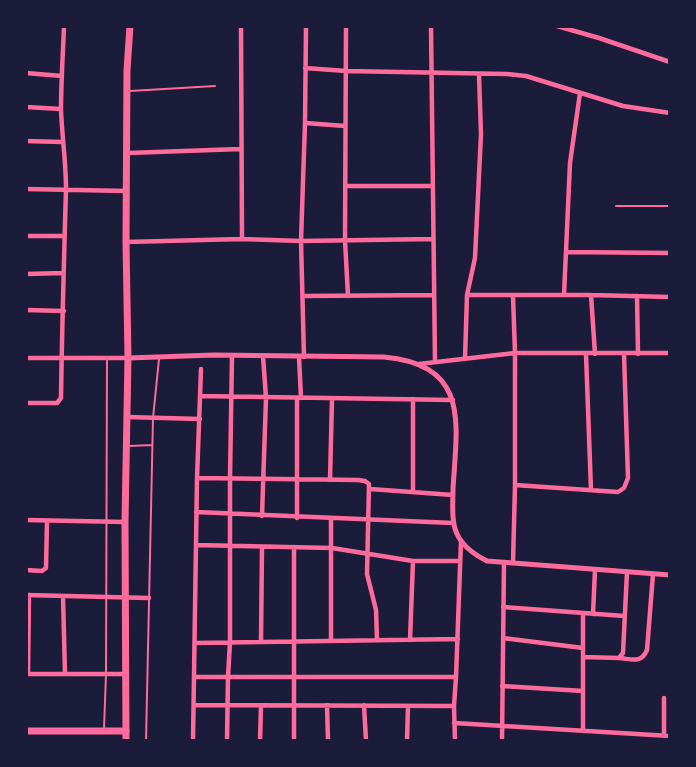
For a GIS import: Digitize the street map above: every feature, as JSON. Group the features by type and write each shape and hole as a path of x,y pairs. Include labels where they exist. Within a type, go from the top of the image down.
{"main road":[{"path":"126,741 128,358 126,190 128,153 127,70 130,26"},
{"path":"26,730 126,731"}],"street":[{"path":"26,403 60,401 64,310 63,236 66,189 66,163 62,142 61,108 64,26"},
{"path":"240,26 242,239"},
{"path":"297,518 296,479 303,296 301,241 306,26"},
{"path":"346,26 345,240 348,296"},
{"path":"431,26 430,74 435,362"},
{"path":"557,26 670,62"},
{"path":"305,68 346,71 526,76 580,94 640,110 670,113"},
{"path":"26,73 62,76"},
{"path":"465,359 468,295 476,248 481,134 479,75"},
{"path":"564,295 570,163 580,94"},
{"path":"26,107 61,108"},
{"path":"305,123 345,126"},
{"path":"26,141 62,142"},
{"path":"128,153 240,149"},
{"path":"346,186 432,186"},
{"path":"26,188 126,190"},
{"path":"26,236 63,236"},
{"path":"126,242 242,239 301,241 433,239"},
{"path":"566,252 670,253"},
{"path":"26,274 63,273"},
{"path":"303,296 434,295"},
{"path":"468,295 670,297"},
{"path":"591,295 595,354"},
{"path":"513,296 515,353 514,564"},
{"path":"637,296 638,354"},
{"path":"26,310 64,310"},
{"path":"419,364 515,353 670,353"},
{"path":"586,354 591,490"},
{"path":"515,485 618,492 624,488 628,478 624,354"},
{"path":"227,741 230,642 232,356"},
{"path":"262,516 266,398 263,356"},
{"path":"26,358 384,357 419,364 436,375 449,390 453,400 455,412 453,523 461,541 472,553 488,561 514,564 670,575"},
{"path":"193,741 196,643 196,512 201,368"},
{"path":"200,396 231,398 453,400"},
{"path":"330,480 332,399"},
{"path":"413,400 413,492"},
{"path":"127,417 200,419"},
{"path":"197,478 365,481 369,484 366,574 376,610 377,640"},
{"path":"370,489 453,495"},
{"path":"196,512 297,518 453,523"},
{"path":"331,519 331,641"},
{"path":"26,520 126,522"},
{"path":"26,570 42,571 46,568 47,521"},
{"path":"455,741 454,706 461,541"},
{"path":"196,545 332,548 413,561 460,561"},
{"path":"261,642 262,547"},
{"path":"294,547 294,741"},
{"path":"410,640 413,561"},
{"path":"502,741 504,562"},
{"path":"593,614 595,570"},
{"path":"619,658 623,653 627,572"},
{"path":"583,658 639,660 644,657 653,574"},
{"path":"126,674 27,674 28,595 149,598"},
{"path":"63,596 65,674"},
{"path":"504,607 624,616"},
{"path":"582,613 584,731"},
{"path":"503,638 583,648"},
{"path":"196,643 458,639"},
{"path":"194,677 456,677"},
{"path":"502,686 583,690"},
{"path":"662,738 664,698"},
{"path":"194,704 454,706"},
{"path":"327,705 328,741"},
{"path":"364,705 366,741"},
{"path":"260,741 261,706"},
{"path":"407,741 408,706"},
{"path":"454,723 629,734 662,738 670,736"},
{"path":"629,734 629,741"}],"lane":[{"path":"128,91 215,86"},
{"path":"616,206 670,206"},
{"path":"146,741 152,444 159,357"},
{"path":"104,731 108,358"},
{"path":"127,446 152,444"}]}
